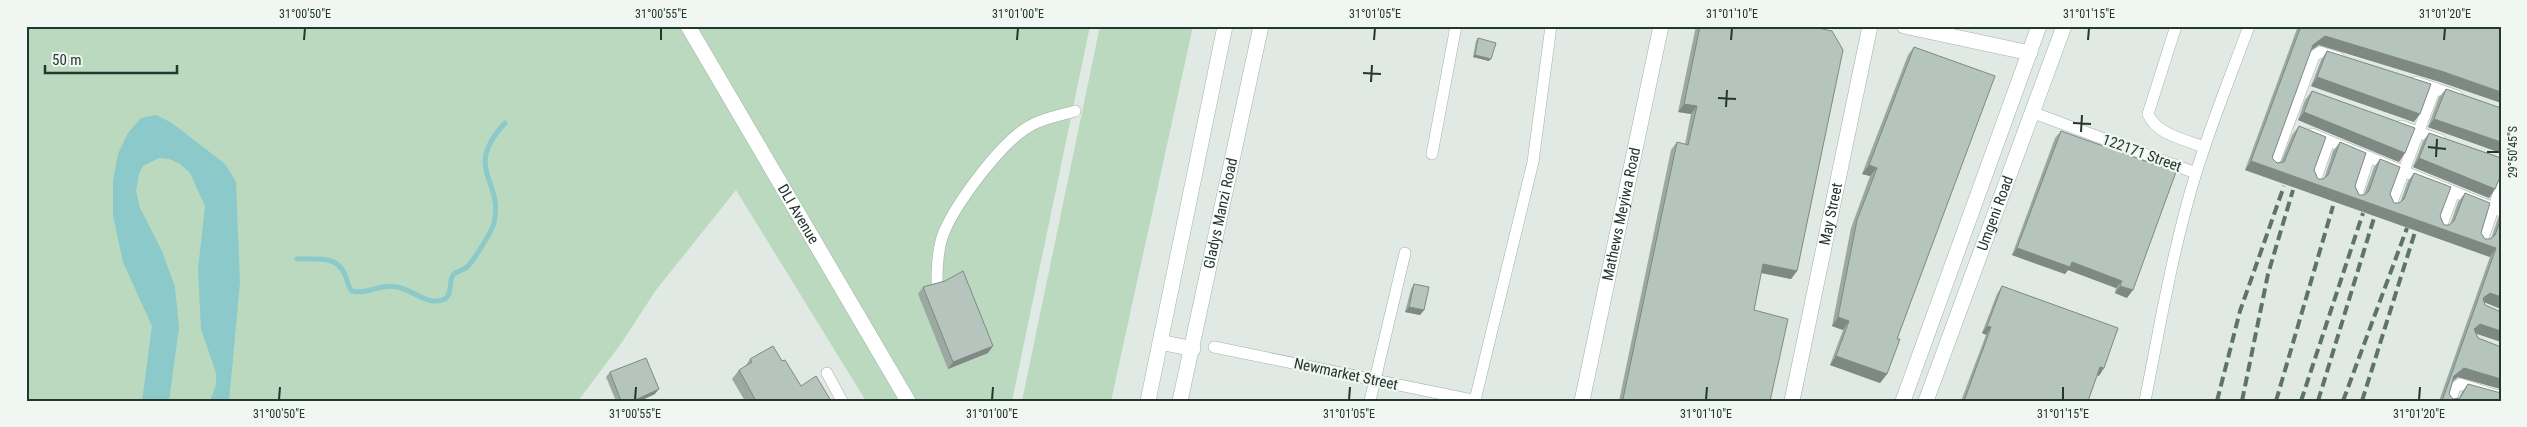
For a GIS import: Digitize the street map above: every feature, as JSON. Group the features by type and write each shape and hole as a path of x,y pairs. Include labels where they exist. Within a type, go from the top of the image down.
{"main road":[{"name":"DLI Avenue","path":"688,26 908,401"},
{"path":"1148,401 1225,26"},
{"name":"Gladys Manzi Road","path":"1180,401 1193,349 1261,26"},
{"name":"Mathews Meyiwa Road","path":"1582,401 1661,26"},
{"name":"May Street","path":"1792,401 1870,26"},
{"path":"1904,26 2030,53"},
{"name":"Umgeni Road","path":"1904,401 2039,26"},
{"name":"Umgeni Road","path":"1926,401 2064,26"},
{"path":"1160,342 1193,349"}],"lane":[{"path":"1432,154 1456,26"},
{"path":"1476,401 1533,162 1551,26"},
{"path":"2176,26 2148,114 2152,124 2159,130 2204,147"},
{"path":"2145,401 2171,271 2196,173 2250,26"},
{"path":"2273,165 2306,93 2317,53 2322,52 2350,61"},
{"path":"2406,79 2468,100"},
{"path":"2391,204 2435,88"},
{"path":"937,281 939,251 947,227 968,193 1005,146 1025,129 1049,118 1075,111"},
{"name":"122171 Street","path":"2031,112 2196,173"},
{"path":"2392,123 2455,145"},
{"path":"2290,125 2497,209"},
{"path":"2315,181 2329,141"},
{"path":"2356,196 2369,157"},
{"path":"2482,241 2497,209 2501,186"},
{"path":"2441,227 2454,192"},
{"path":"1370,401 1405,253"},
{"name":"Newmarket Street","path":"1214,346 1476,401"},
{"path":"827,373 842,401"},
{"path":"2450,401 2455,388 2460,384 2501,397"}],"green space":[{"path":"26,26 1090,26 1012,401 866,401 736,190 656,290 620,345 578,401 26,401"},
{"path":"1100,26 1193,26 1111,401 1022,401"}],"water":[{"path":"156,115 172,123 225,164 236,182 240,282 229,401 210,401 216,385 216,373 201,329 198,269 205,206 190,173 180,164 169,159 159,158 143,166 139,174 136,191 140,208 162,251 175,287 179,328 169,401 142,401 152,326 123,262 113,216 113,181 118,154 128,133 141,118"}],"building":[{"path":"1700,26 1809,26 1832,31 1843,50 1797,271 1763,264 1754,310 1788,319 1770,401 1631,401 1623,399 1677,142 1688,145 1697,106 1684,104"},
{"path":"2301,26 2501,26 2501,92 2444,72 2325,36 2313,45 2272,158 2277,163 2284,162 2299,126 2326,137 2314,170 2318,179 2323,179 2328,175 2340,142 2366,153 2355,186 2359,195 2364,195 2369,191 2380,159 2400,167 2390,194 2394,203 2399,203 2404,199 2414,173 2451,187 2440,216 2444,225 2449,225 2454,221 2465,193 2490,203 2481,233 2485,239 2490,239 2495,235 2501,219 2501,297 2490,293 2483,298 2485,305 2501,312 2501,331 2480,324 2474,329 2478,338 2501,347 2501,379 2464,368 2454,376 2449,394 2453,399 2460,398 2468,384 2501,393 2501,401 2442,401 2496,248 2251,161"},
{"path":"1478,38 1496,43 1491,59 1475,55"},
{"path":"1914,47 1995,76 1897,339 1900,339 1887,374 1836,356 1849,321 1838,317 1857,220 1877,168 1869,165"},
{"path":"2327,51 2431,84 2420,114 2317,77"},
{"path":"2446,89 2501,108 2501,142 2434,119"},
{"path":"2312,91 2415,128 2405,153 2304,112"},
{"path":"2061,131 2176,172 2133,290 2120,286 2122,281 2072,262 2070,267 2017,248"},
{"path":"2429,133 2501,158 2501,175 2495,189 2419,158"},
{"path":"963,271 993,346 953,362 923,287 945,281"},
{"path":"1414,284 1429,287 1424,310 1409,307"},
{"path":"2002,286 2118,328 2104,368 2100,367 2088,401 1964,401 1991,327 1987,326"},
{"path":"773,346 782,361 785,360 801,386 816,376 830,399 827,401 756,401 739,370 752,362 750,359"},
{"path":"646,358 659,389 633,401 621,401 610,372"}],"waterway":[{"path":"26,31 29,26"},
{"path":"297,259 330,260 340,267 352,291 363,292 391,286 403,289 427,300 439,301 445,299 449,294 453,275 469,265 493,227 496,208 485,164 487,152 493,139 505,123"}],"railway":[{"path":"2217,401 2240,311 2284,186"},
{"path":"2242,401 2268,274 2293,190"},
{"path":"2276,401 2333,206"},
{"path":"2301,401 2363,213"},
{"path":"2318,401 2374,218"},
{"path":"2343,401 2407,228"},
{"path":"2362,401 2415,232"}]}
